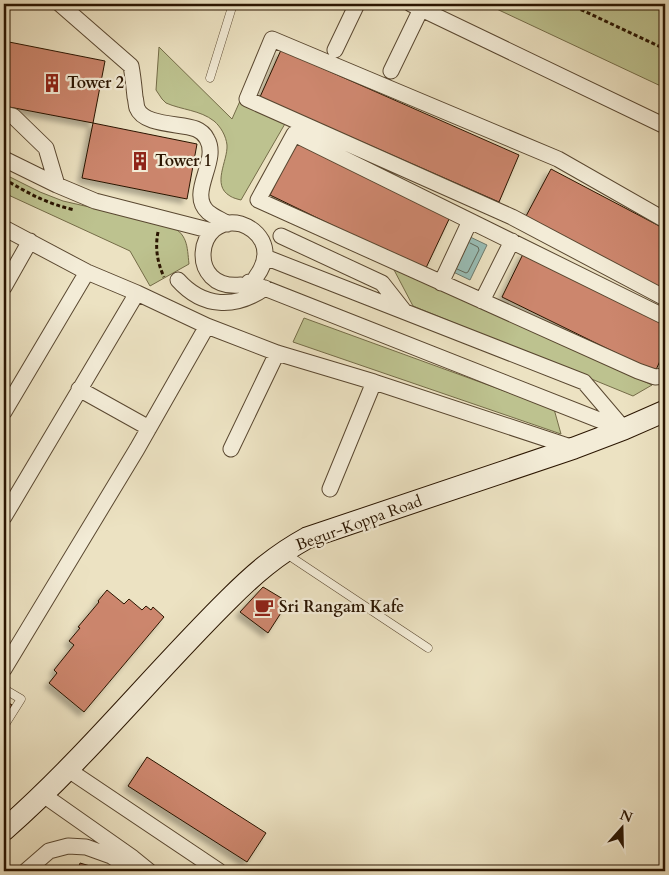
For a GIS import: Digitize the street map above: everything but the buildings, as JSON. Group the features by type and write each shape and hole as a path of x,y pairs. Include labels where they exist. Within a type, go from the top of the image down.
{"main road":[{"name":"Begur-Koppa Road","path":"4,830 67,769 211,616 250,578 283,552 307,538 574,448 665,411"}],"street":[{"path":"60,4 131,66 137,108 141,114 149,120 197,129 206,138 209,144 210,156 201,190 202,203 208,212 228,224"},
{"path":"335,50 357,4"},
{"path":"391,71 416,6 665,126"},
{"path":"665,220 558,159 272,39 247,99 512,217 665,298"},
{"path":"4,114 13,116 46,148 57,186"},
{"path":"665,317 294,134 258,200 638,371 655,377 665,376"},
{"path":"4,159 57,186 95,201 212,231"},
{"path":"441,282 470,221"},
{"path":"172,281 193,294 212,302 234,302 256,294 253,283 262,270 265,258 264,245 254,230 247,226 238,224 219,226 212,231 206,240 203,248 205,267 216,280 232,286 253,283 624,429"},
{"path":"4,228 87,272 207,326 277,353 374,382 574,448"},
{"path":"281,236 382,284 405,312"},
{"path":"4,288 30,241"},
{"path":"482,301 512,241"},
{"path":"265,258 584,382 624,429"},
{"path":"4,412 87,272"},
{"path":"4,516 137,293"},
{"path":"4,669 149,428 207,326"},
{"path":"231,449 277,353"},
{"path":"330,490 374,382"},
{"path":"79,389 149,428"},
{"path":"67,769 218,871"},
{"path":"42,794 149,871"},
{"path":"26,871 49,851 68,846 86,847 111,856 134,871"}],"lane":[{"path":"210,78 233,4"},
{"path":"283,552 428,648"},
{"path":"4,689 21,699 4,726"}],"path":[{"path":"569,4 665,49"},
{"path":"4,179 33,196 82,212"},
{"path":"158,229 156,246 161,270 172,281"}],"green space":[{"path":"486,4 665,4 665,88"},
{"path":"159,47 232,119 240,101 286,122 241,200 230,196 224,191 222,186 221,179 227,145 219,126 209,117 166,103 156,90"},
{"path":"4,174 63,201 175,228 183,236 187,246 189,264 150,286 130,251 4,193"},
{"path":"393,268 652,385 633,396 413,306"},
{"path":"304,318 554,409 561,434 293,342"}],"water":[{"path":"466,235 487,245 470,280 449,270"}],"place":[{"name":"Tower 2","path":"52,83"},
{"name":"Tower 1","path":"140,161"},
{"name":"Sri Rangam Kafe","path":"264,607"}]}
